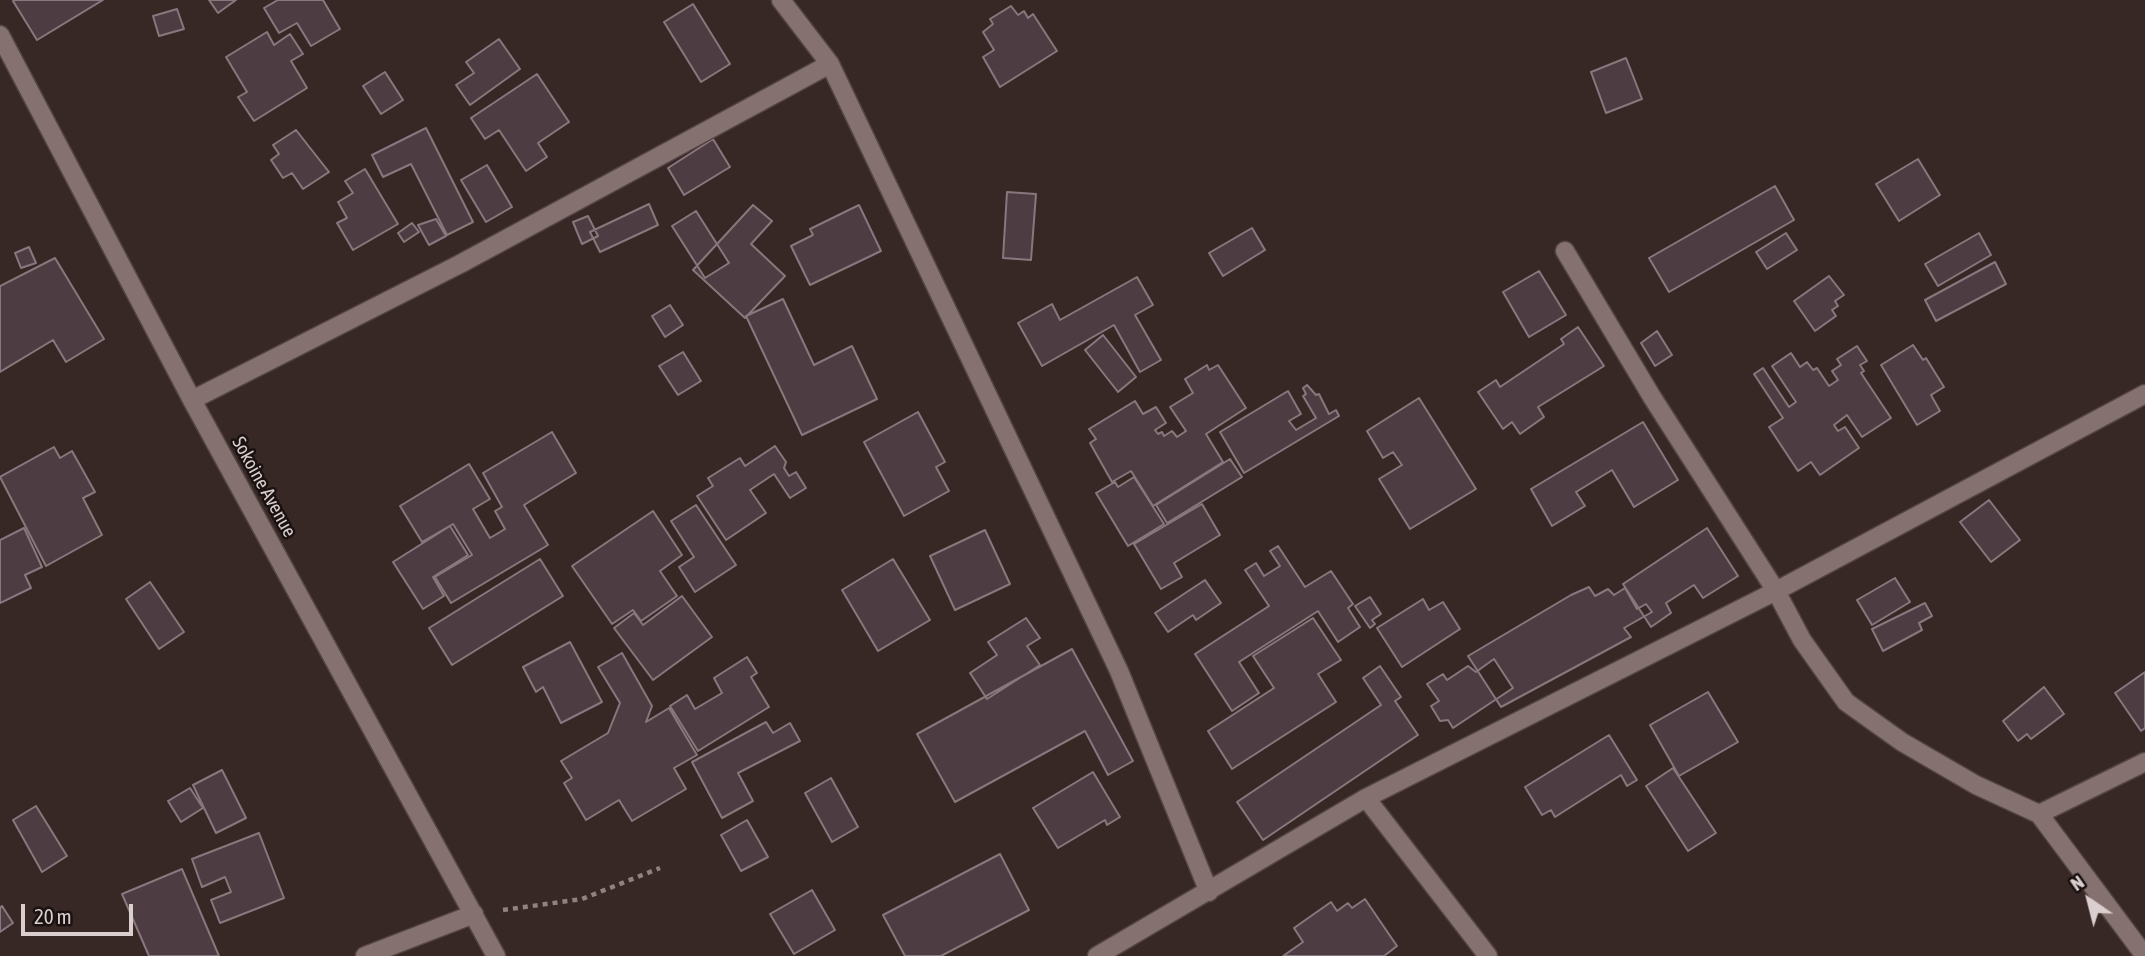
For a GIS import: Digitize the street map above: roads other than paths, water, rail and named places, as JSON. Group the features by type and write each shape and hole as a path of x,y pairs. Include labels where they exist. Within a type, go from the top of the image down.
{"street":[{"path":"781,0 830,64 1113,659 1209,892"},
{"name":"Sokoine Avenue","path":"0,35 192,400 496,956"},
{"path":"192,400 460,264 830,64"},
{"path":"1565,251 1652,397 1776,591 1802,640 1846,702 1902,742 1976,785 2039,814 2145,956"},
{"path":"1097,956 1366,799 1776,591 2145,394"},
{"path":"2039,814 2145,762"},
{"path":"1366,799 1488,956"},
{"path":"365,956 474,914"}]}
